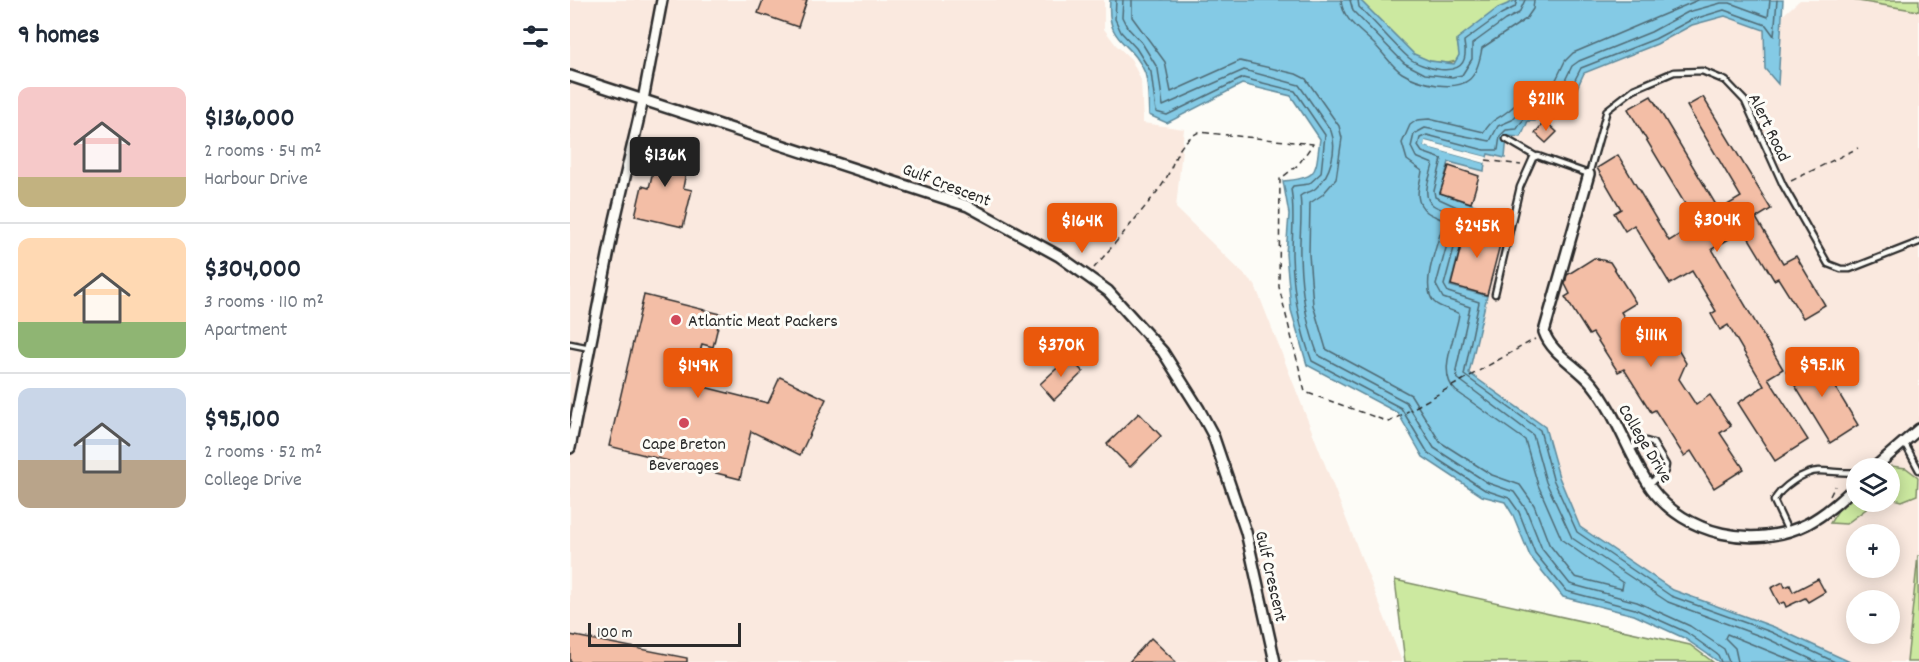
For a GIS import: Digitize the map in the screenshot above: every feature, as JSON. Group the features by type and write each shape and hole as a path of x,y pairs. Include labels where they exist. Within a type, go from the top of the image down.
{"street":[{"path":"570,448 662,0"},
{"name":"Gulf Crescent","path":"570,76 968,206 1025,236 1088,275 1128,310 1156,343 1199,409 1212,435 1246,531 1275,662"},
{"name":"College Drive","path":"1588,174 1544,332 1560,355 1593,385 1649,484 1673,510 1704,528 1727,535 1749,537 1788,531 1824,514 1846,495"},
{"path":"1886,458 1919,429"}],"lane":[{"name":"Alert Road","path":"1588,174 1607,110 1612,104 1651,80 1674,72 1692,70 1718,76 1739,93 1783,185 1825,260 1836,268 1850,269 1919,242"},
{"path":"1506,139 1535,156 1588,174"},
{"path":"1495,294 1528,166 1535,156"},
{"path":"570,344 590,348"},
{"path":"1629,450 1646,441 1653,443 1666,465 1665,471 1649,484"},
{"path":"1904,442 1919,470"},
{"path":"1788,531 1774,501 1779,491 1809,473 1818,471 1846,473"}],"path":[{"path":"1088,275 1162,186 1175,153 1188,138 1199,132 1313,144 1298,165 1280,179 1279,288 1305,392 1389,422 1495,362"},
{"path":"1783,185 1858,148"},
{"path":"1486,160 1528,166"}],"shaded area":[{"path":"570,0 1104,0 1104,29 1131,59 1141,80 1143,123 1184,129 1176,208 1255,285 1402,662 570,662"},
{"path":"1800,0 1852,0 1919,11 1919,662 1850,662 1774,627 1673,590 1580,527 1559,477 1545,427 1469,373 1487,297 1450,286 1467,222 1504,230 1471,204 1440,194 1449,162 1483,170 1424,146 1425,141 1488,154 1505,144 1509,134 1524,128 1530,120 1535,121 1545,111 1567,110 1584,73 1657,44 1692,25 1725,16 1764,30 1765,69 1777,83 1783,15"}],"green space":[{"path":"1346,0 1515,0 1499,15 1457,41 1460,55 1456,61 1448,63 1419,60"},
{"path":"1852,0 1919,0 1919,11"},
{"path":"1900,467 1906,468 1918,477 1917,495 1900,500"},
{"path":"1846,502 1846,512 1862,512 1846,524 1830,523"},
{"path":"1918,555 1919,662 1907,662"},
{"path":"1395,580 1690,645 1713,662 1405,662"}],"water":[{"path":"1110,0 1360,0 1414,54 1430,61 1454,64 1459,55 1457,39 1498,8 1517,0 1783,0 1778,84 1765,69 1764,30 1725,16 1692,25 1657,44 1584,73 1567,110 1545,111 1535,121 1528,121 1521,137 1507,136 1505,158 1488,154 1487,157 1426,141 1424,146 1485,163 1484,171 1449,162 1440,193 1507,216 1504,230 1467,222 1450,286 1487,296 1469,373 1545,427 1559,477 1580,527 1673,590 1774,627 1850,662 1719,662 1684,638 1634,615 1563,597 1530,556 1505,502 1482,496 1423,457 1398,413 1307,365 1291,310 1286,254 1289,214 1283,181 1304,178 1314,171 1320,139 1291,96 1242,84 1167,123 1149,115 1145,73 1140,62 1121,41 1112,26"}],"pier":[{"path":"1425,141 1487,157 1486,159 1428,144 1486,160 1485,163 1424,146"}],"building":[{"path":"763,0 807,0 798,27 758,13"},
{"path":"1651,96 1719,210 1741,197 1687,106 1703,97 1771,209 1756,218 1783,263 1796,256 1825,305 1803,318 1778,278 1774,280 1744,230 1712,249 1783,369 1768,378 1808,440 1775,461 1738,403 1764,386 1728,325 1720,330 1711,314 1716,311 1692,271 1670,284 1634,225 1625,231 1614,213 1621,209 1597,168 1618,155 1669,241 1697,224 1628,109"},
{"path":"1545,121 1557,132 1546,143 1535,133"},
{"path":"643,146 689,156 683,188 692,190 683,227 635,216 642,186 649,188 654,167 639,164"},
{"path":"1449,166 1479,176 1471,203 1440,193"},
{"path":"1467,223 1503,233 1487,295 1451,285"},
{"path":"1594,258 1610,262 1636,303 1621,312 1627,322 1644,330 1652,325 1667,331 1686,363 1679,379 1696,405 1710,395 1731,426 1720,433 1744,469 1714,488 1691,451 1684,456 1655,410 1651,412 1624,369 1618,372 1593,333 1589,335 1565,297 1570,294 1565,284 1567,275"},
{"name":"Cape Breton Beverages","path":"644,295 721,314 713,347 702,344 692,384 768,403 780,377 826,399 800,455 751,431 740,479 609,446"},
{"path":"1815,354 1858,425 1830,443 1786,371"},
{"path":"1069,357 1083,372 1054,400 1040,384"},
{"path":"1139,413 1161,436 1130,467 1107,444"},
{"path":"1818,579 1825,592 1808,602 1805,598 1786,607 1784,602 1779,604 1771,588 1783,582 1785,587 1790,585 1793,592"},
{"path":"570,635 687,658 687,662 570,662"},
{"path":"1151,638 1176,662 1129,662"}],"place":[{"name":"Atlantic Meat Packers","path":"676,320"},
{"name":"Cape Breton Beverages","path":"684,423"}]}
